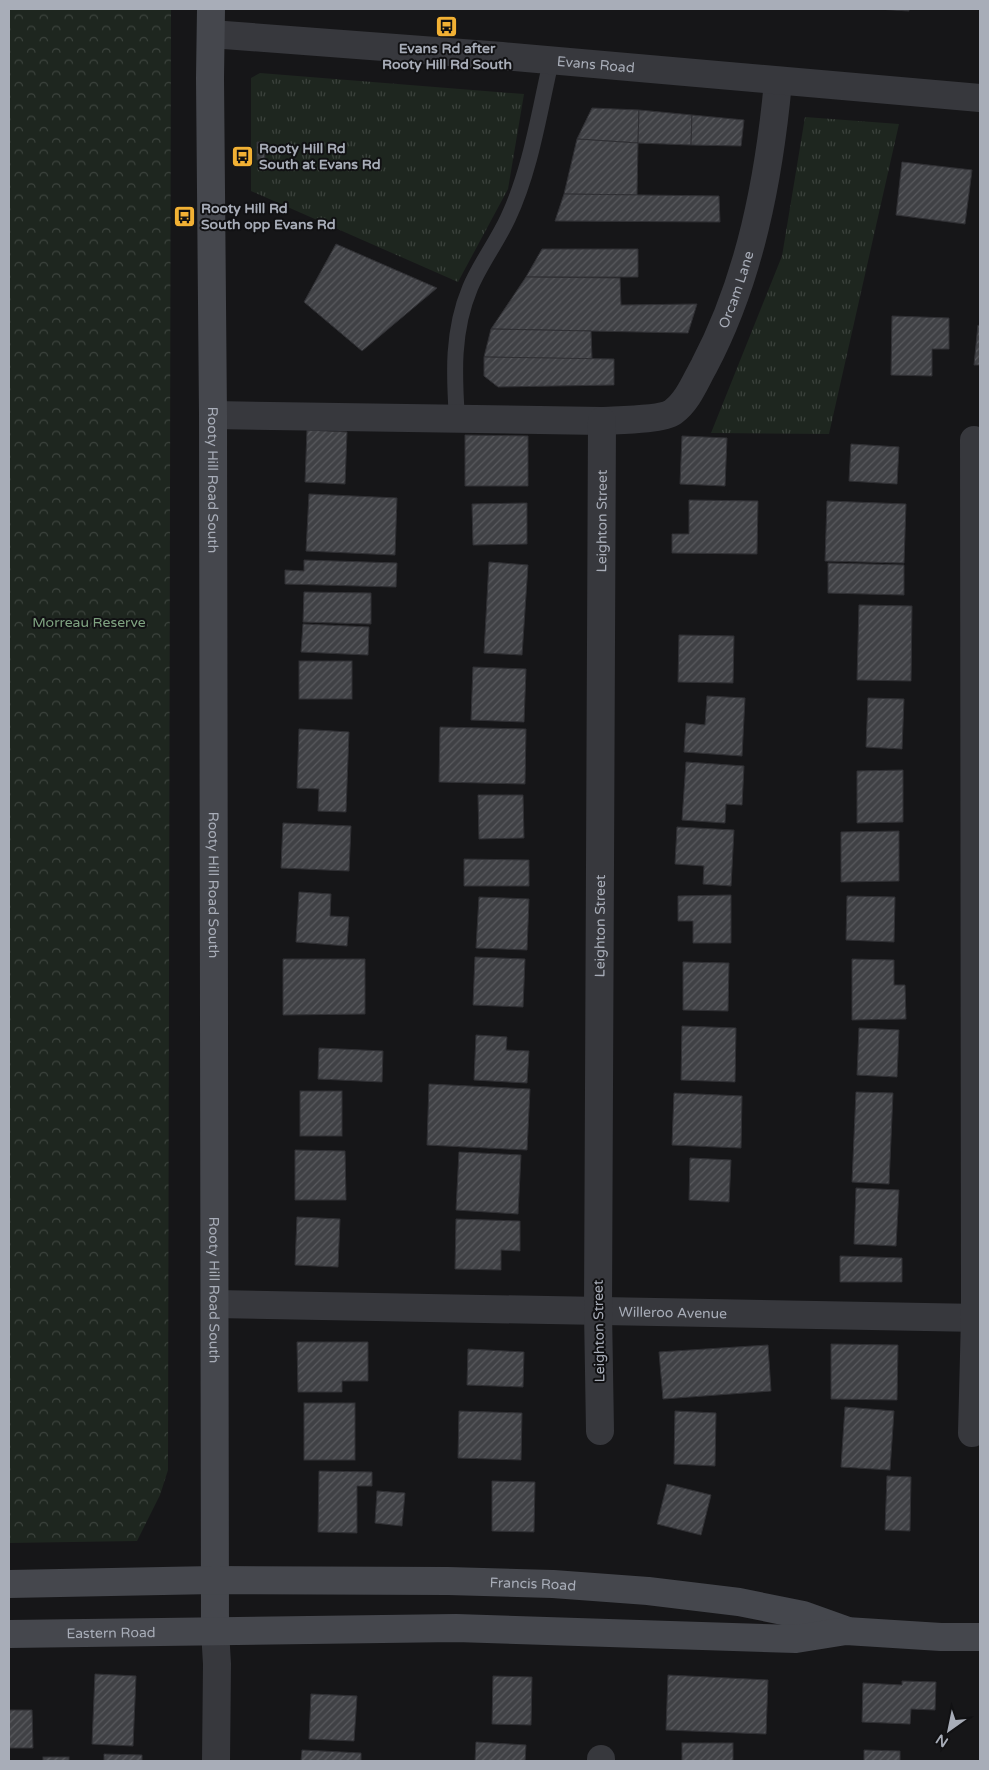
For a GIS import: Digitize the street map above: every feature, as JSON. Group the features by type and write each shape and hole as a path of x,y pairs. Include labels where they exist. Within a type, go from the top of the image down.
{"main road":[{"name":"Rooty Hill Road South","path":"211,21 214,415 215,1630"},
{"path":"9,1584 214,1580"},
{"name":"Francis Road","path":"214,1580 448,1581 553,1584 648,1591 740,1602 803,1615 846,1631"},
{"name":"Francis Road","path":"215,1630 456,1628 796,1639 846,1631 942,1637 980,1637"},
{"name":"Eastern Road","path":"9,1634 215,1630"}],"street":[{"name":"Evans Road","path":"211,21 551,60 778,82 980,98"},
{"name":"Orcam Lane","path":"214,415 602,421 641,419 671,414 688,397 716,343 735,299 759,210 770,156 778,82"},
{"name":"Leighton Street","path":"600,1431 598,1311 602,421"},
{"path":"972,1433 978,1318 974,440"},
{"name":"Willeroo Avenue","path":"215,1304 978,1318"},
{"name":"Rooty Hill Road South","path":"215,1630 217,1664 216,1761"}],"lane":[{"path":"457,419 454,376 456,333 470,287 508,218 526,172 551,60"}],"green space":[{"name":"Morreau Reserve","path":"9,9 171,9 168,1470 160,1495 137,1541 9,1543"},
{"path":"260,73 524,94 508,189 458,282 251,191 251,78"},
{"path":"805,117 899,124 829,434 711,433 782,256"}],"building":[{"path":"877,9 909,9 909,11"},
{"path":"592,108 639,110 638,143 577,139"},
{"path":"639,110 692,115 691,145 638,143"},
{"path":"692,115 744,120 741,146 691,145"},
{"path":"577,139 638,143 637,195 564,194"},
{"path":"257,142 264,142 265,160 257,160"},
{"path":"902,162 972,170 965,224 896,215"},
{"path":"564,194 719,196 720,222 555,221"},
{"path":"336,244 437,288 362,351 304,302"},
{"path":"542,249 638,249 638,277 526,277"},
{"path":"526,277 620,278 621,305 697,304 688,333 491,329"},
{"path":"892,316 949,318 949,349 932,349 932,376 891,375"},
{"path":"978,325 980,326 980,365 974,365"},
{"path":"491,329 591,331 592,359 484,357"},
{"path":"484,357 614,359 614,385 498,387 484,376"},
{"path":"307,430 347,432 345,484 305,482"},
{"path":"465,435 528,436 528,486 465,486"},
{"path":"682,436 727,438 725,486 680,484"},
{"path":"851,444 899,447 897,484 849,481"},
{"path":"309,494 397,498 395,555 306,551"},
{"path":"689,500 758,501 757,554 672,553 672,534 689,534"},
{"path":"827,501 906,504 904,563 825,561"},
{"path":"527,503 527,544 473,545 472,504"},
{"path":"304,560 397,563 396,587 285,584 285,570 304,571"},
{"path":"489,562 528,565 522,655 484,653"},
{"path":"828,563 904,565 904,595 828,593"},
{"path":"304,592 371,593 371,624 303,622"},
{"path":"859,605 912,606 911,681 857,680"},
{"path":"303,624 369,627 368,655 301,652"},
{"path":"679,635 734,636 733,683 678,682"},
{"path":"299,661 352,661 352,699 299,699"},
{"path":"473,667 526,669 524,722 471,720"},
{"path":"707,696 745,698 742,756 684,752 686,723 705,725"},
{"path":"868,698 904,699 902,749 866,747"},
{"path":"440,727 526,729 525,784 439,782"},
{"path":"299,729 349,732 346,812 318,811 319,789 297,788"},
{"path":"686,762 744,766 742,805 726,804 725,823 682,820"},
{"path":"903,770 903,822 857,823 857,771"},
{"path":"478,795 523,795 524,838 479,839"},
{"path":"283,823 351,826 349,871 281,868"},
{"path":"677,827 734,830 731,886 703,884 704,866 675,864"},
{"path":"899,831 899,881 841,882 841,832"},
{"path":"464,859 529,860 529,886 464,886"},
{"path":"299,892 331,894 330,916 349,917 347,946 296,942"},
{"path":"731,895 731,943 693,943 693,921 678,921 678,896"},
{"path":"847,896 895,897 894,942 846,940"},
{"path":"479,897 529,899 527,950 476,948"},
{"path":"475,957 525,959 523,1007 473,1005"},
{"path":"283,959 365,959 365,1014 283,1015"},
{"path":"852,959 894,960 894,985 905,985 906,1019 852,1020"},
{"path":"683,962 729,963 728,1011 683,1010"},
{"path":"682,1026 736,1028 735,1082 681,1080"},
{"path":"859,1028 899,1030 897,1077 857,1075"},
{"path":"476,1035 507,1037 506,1050 529,1051 527,1083 474,1080"},
{"path":"319,1048 383,1051 382,1082 318,1079"},
{"path":"429,1084 530,1089 527,1150 427,1145"},
{"path":"300,1091 342,1091 342,1136 300,1136"},
{"path":"856,1092 893,1093 889,1184 852,1182"},
{"path":"674,1093 742,1096 741,1148 672,1145"},
{"path":"295,1150 345,1151 346,1200 295,1200"},
{"path":"459,1152 521,1155 518,1214 456,1210"},
{"path":"690,1158 731,1160 729,1202 689,1200"},
{"path":"856,1188 899,1190 896,1246 854,1244"},
{"path":"297,1217 340,1219 338,1267 295,1265"},
{"path":"456,1219 520,1221 520,1251 501,1250 501,1270 455,1269"},
{"path":"840,1256 902,1258 902,1282 840,1282"},
{"path":"297,1342 368,1342 368,1381 342,1381 342,1392 298,1392"},
{"path":"831,1344 898,1345 897,1400 831,1399"},
{"path":"768,1345 771,1391 663,1399 659,1352"},
{"path":"468,1349 524,1352 523,1387 467,1385"},
{"path":"304,1403 355,1403 355,1460 304,1460"},
{"path":"845,1407 894,1411 890,1470 841,1467"},
{"path":"459,1411 522,1413 521,1460 458,1458"},
{"path":"675,1411 716,1413 715,1466 674,1464"},
{"path":"319,1471 372,1472 372,1486 357,1486 357,1533 318,1532"},
{"path":"887,1476 911,1477 910,1531 885,1530"},
{"path":"492,1481 535,1482 534,1532 492,1531"},
{"path":"667,1484 711,1495 701,1535 657,1524"},
{"path":"377,1491 405,1493 402,1526 375,1523"},
{"path":"95,1674 136,1676 133,1746 92,1744"},
{"path":"668,1675 768,1680 766,1734 666,1730"},
{"path":"493,1676 532,1677 531,1725 492,1724"},
{"path":"902,1681 936,1682 935,1710 911,1709 910,1724 862,1722 863,1683 902,1685"},
{"path":"311,1694 357,1696 354,1741 309,1739"},
{"path":"9,1710 32,1710 33,1748 9,1748"},
{"path":"476,1742 526,1745 525,1761 475,1761"},
{"path":"682,1743 733,1743 733,1761 682,1761"},
{"path":"302,1750 361,1753 361,1761 301,1761"},
{"path":"864,1750 900,1751 900,1761 864,1761"},
{"path":"104,1754 142,1755 142,1761 104,1761"},
{"path":"43,1757 69,1757 69,1761 43,1761"}],"place":[{"name":"Evans Rd after Rooty Hill Rd South","path":"447,26"},
{"name":"Rooty Hill Rd South at Evans Rd","path":"243,156"},
{"name":"Rooty Hill Rd South opp Evans Rd","path":"185,216"}]}
